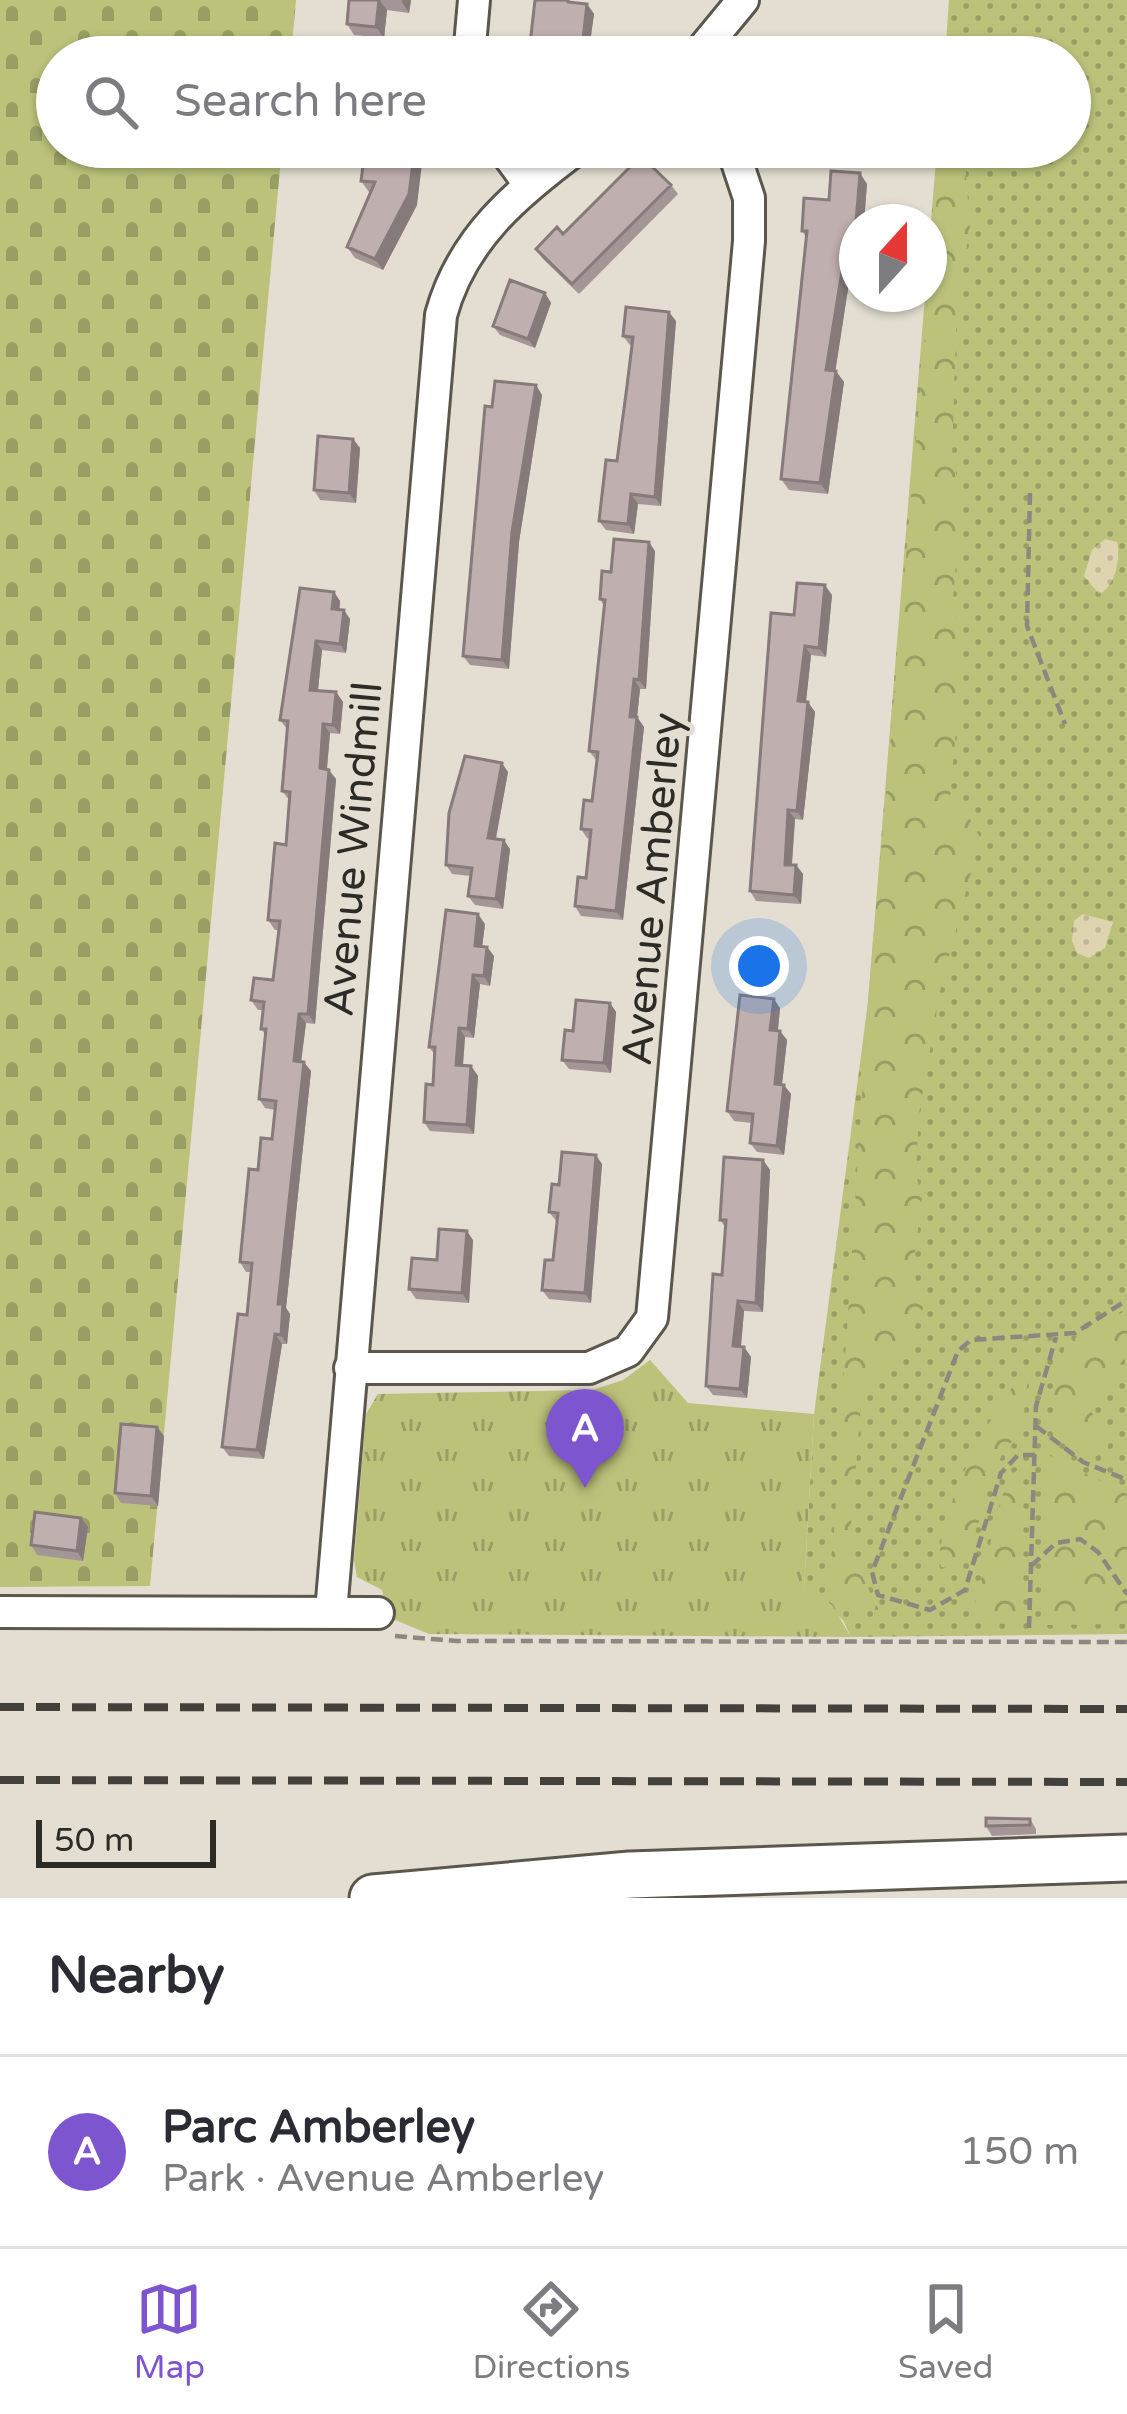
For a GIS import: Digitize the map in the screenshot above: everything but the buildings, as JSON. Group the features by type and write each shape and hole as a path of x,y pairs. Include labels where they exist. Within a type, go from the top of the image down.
{"highway":[{"path":"373,1898 967,1846 1127,1858"}],"street":[{"path":"471,36 474,0"},
{"path":"713,36 743,0"},
{"path":"517,168 529,184"},
{"name":"Avenue Windmill","path":"331,1612 438,334 462,260 494,218 551,168"},
{"name":"Avenue Amberley","path":"350,1368 589,1368 628,1351 646,1330 656,1307 749,241 748,198 739,168"},
{"path":"0,1612 378,1613"}],"path":[{"path":"1030,494 1027,626 1065,724"},
{"path":"1035,1455 1018,1455 1001,1473 964,1590 930,1610 878,1595 872,1572 958,1351 971,1340 1075,1333 1127,1300"},
{"path":"1028,1628 1036,1426 1057,1335"},
{"path":"1036,1426 1083,1462 1127,1480"},
{"path":"1029,1577 1034,1562 1050,1547 1063,1539 1080,1539 1098,1552 1127,1594"},
{"path":"416,1638 1127,1642"}],"green space":[{"path":"0,0 296,0 293,36 36,36 36,168 280,168 150,1586 0,1587"},
{"path":"949,0 1127,0 1127,1634 851,1637 843,1620 804,1588 814,1414 868,1002 924,312 947,312 947,204 932,204 935,168 1091,168 1091,36 946,36"},
{"path":"939,168 966,168 970,228 957,300 952,461 962,493 953,598 963,649 950,799 967,814 980,838 941,987 919,1113 916,1174 922,1199 913,1268 923,1308 907,1345 862,1394 849,1550 879,1610 829,1609 868,1002 927,312 947,312 947,204 936,204"},
{"path":"1127,1310 1127,1353 1091,1411 1109,1441 1107,1451 1093,1458 1054,1418 1053,1385 1066,1343"},
{"path":"650,1360 688,1403 814,1414 804,1588 832,1605 851,1637 429,1634 388,1617 382,1590 357,1577 354,1561 366,1414 378,1394 592,1390 623,1380"},
{"path":"1029,1369 1022,1431 997,1464 964,1554 952,1568 941,1567 941,1547 955,1493 999,1406"},
{"path":"1047,1454 1127,1494 1127,1624 1045,1625"},
{"path":"1021,1468 1021,1624 970,1623 1004,1490 1010,1475"}],"sand":[{"path":"1105,539 1117,542 1117,564 1113,579 1099,594 1084,576 1092,550"},
{"path":"1083,914 1113,922 1105,948 1089,958 1077,953 1072,941 1074,921"}],"railway":[{"path":"0,1707 1127,1709"},
{"path":"0,1780 1127,1782"}],"place":[{"name":"Parc Amberley","path":"585,1488"}]}
